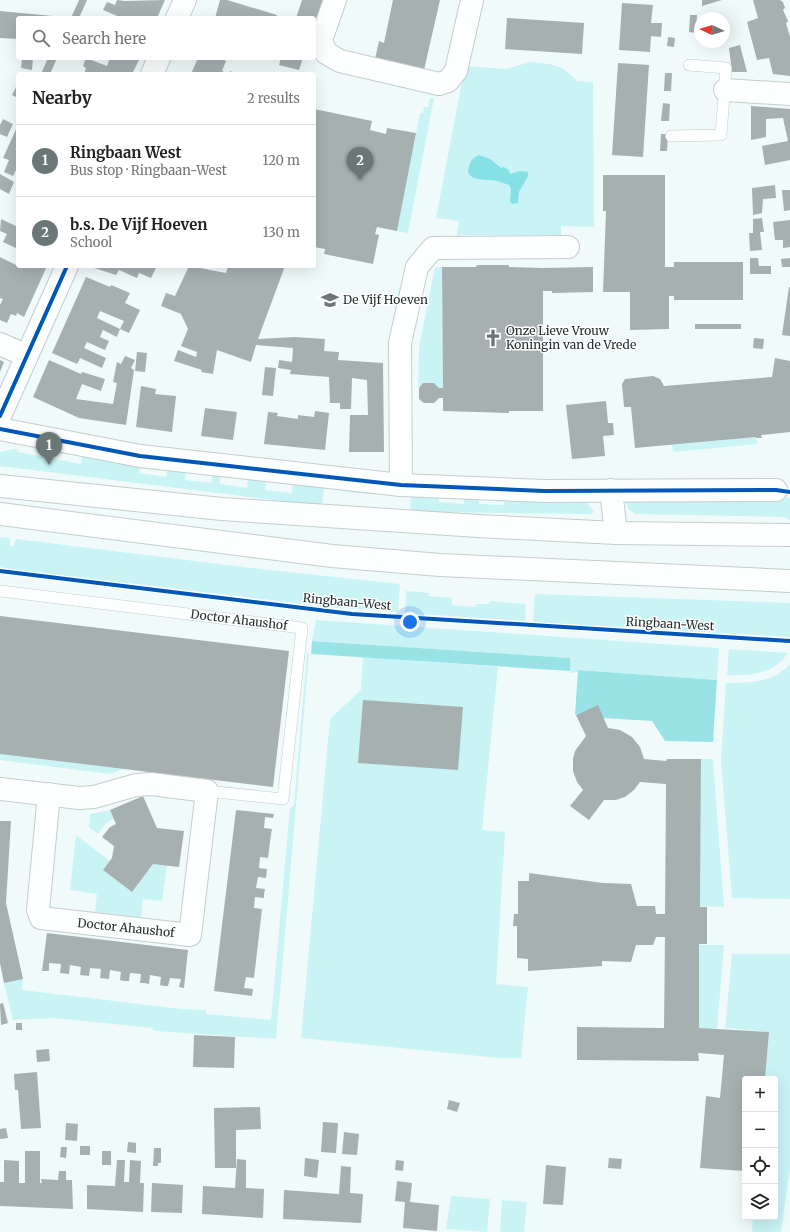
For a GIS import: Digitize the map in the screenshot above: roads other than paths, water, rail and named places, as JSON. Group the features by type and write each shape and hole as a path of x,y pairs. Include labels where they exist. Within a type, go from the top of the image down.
{"street":[{"path":"178,16 185,0"},
{"path":"335,0 321,40 326,54 340,61 440,84 448,81 456,71 472,0"},
{"path":"153,72 158,60"},
{"path":"724,90 790,94"},
{"path":"401,485 400,343 417,267 433,248 568,247"},
{"path":"0,416 66,268"},
{"path":"0,344 27,356"},
{"path":"0,429 140,456 401,485 544,492 610,490 776,490"},
{"path":"0,486 222,509 616,533 790,535"},
{"path":"610,490 616,533"},
{"path":"0,514 356,558 440,565 790,581"},
{"name":"Doctor Ahaushof","path":"0,789 49,794 79,798 94,797 136,785 151,784 207,791 190,935 41,918 38,910 49,794"}],"lane":[{"path":"671,136 721,135 726,68 689,65"},
{"name":"Doctor Ahaushof","path":"0,591 302,628 283,799 207,791"}],"place":[{"name":"b.s. De Vijf Hoeven","path":"360,180"},
{"name":"De Vijf Hoeven","path":"330,300"},
{"name":"Onze Lieve Vrouw Koningin van de Vrede","path":"493,338"},
{"name":"Ringbaan West","path":"49,465"}]}
